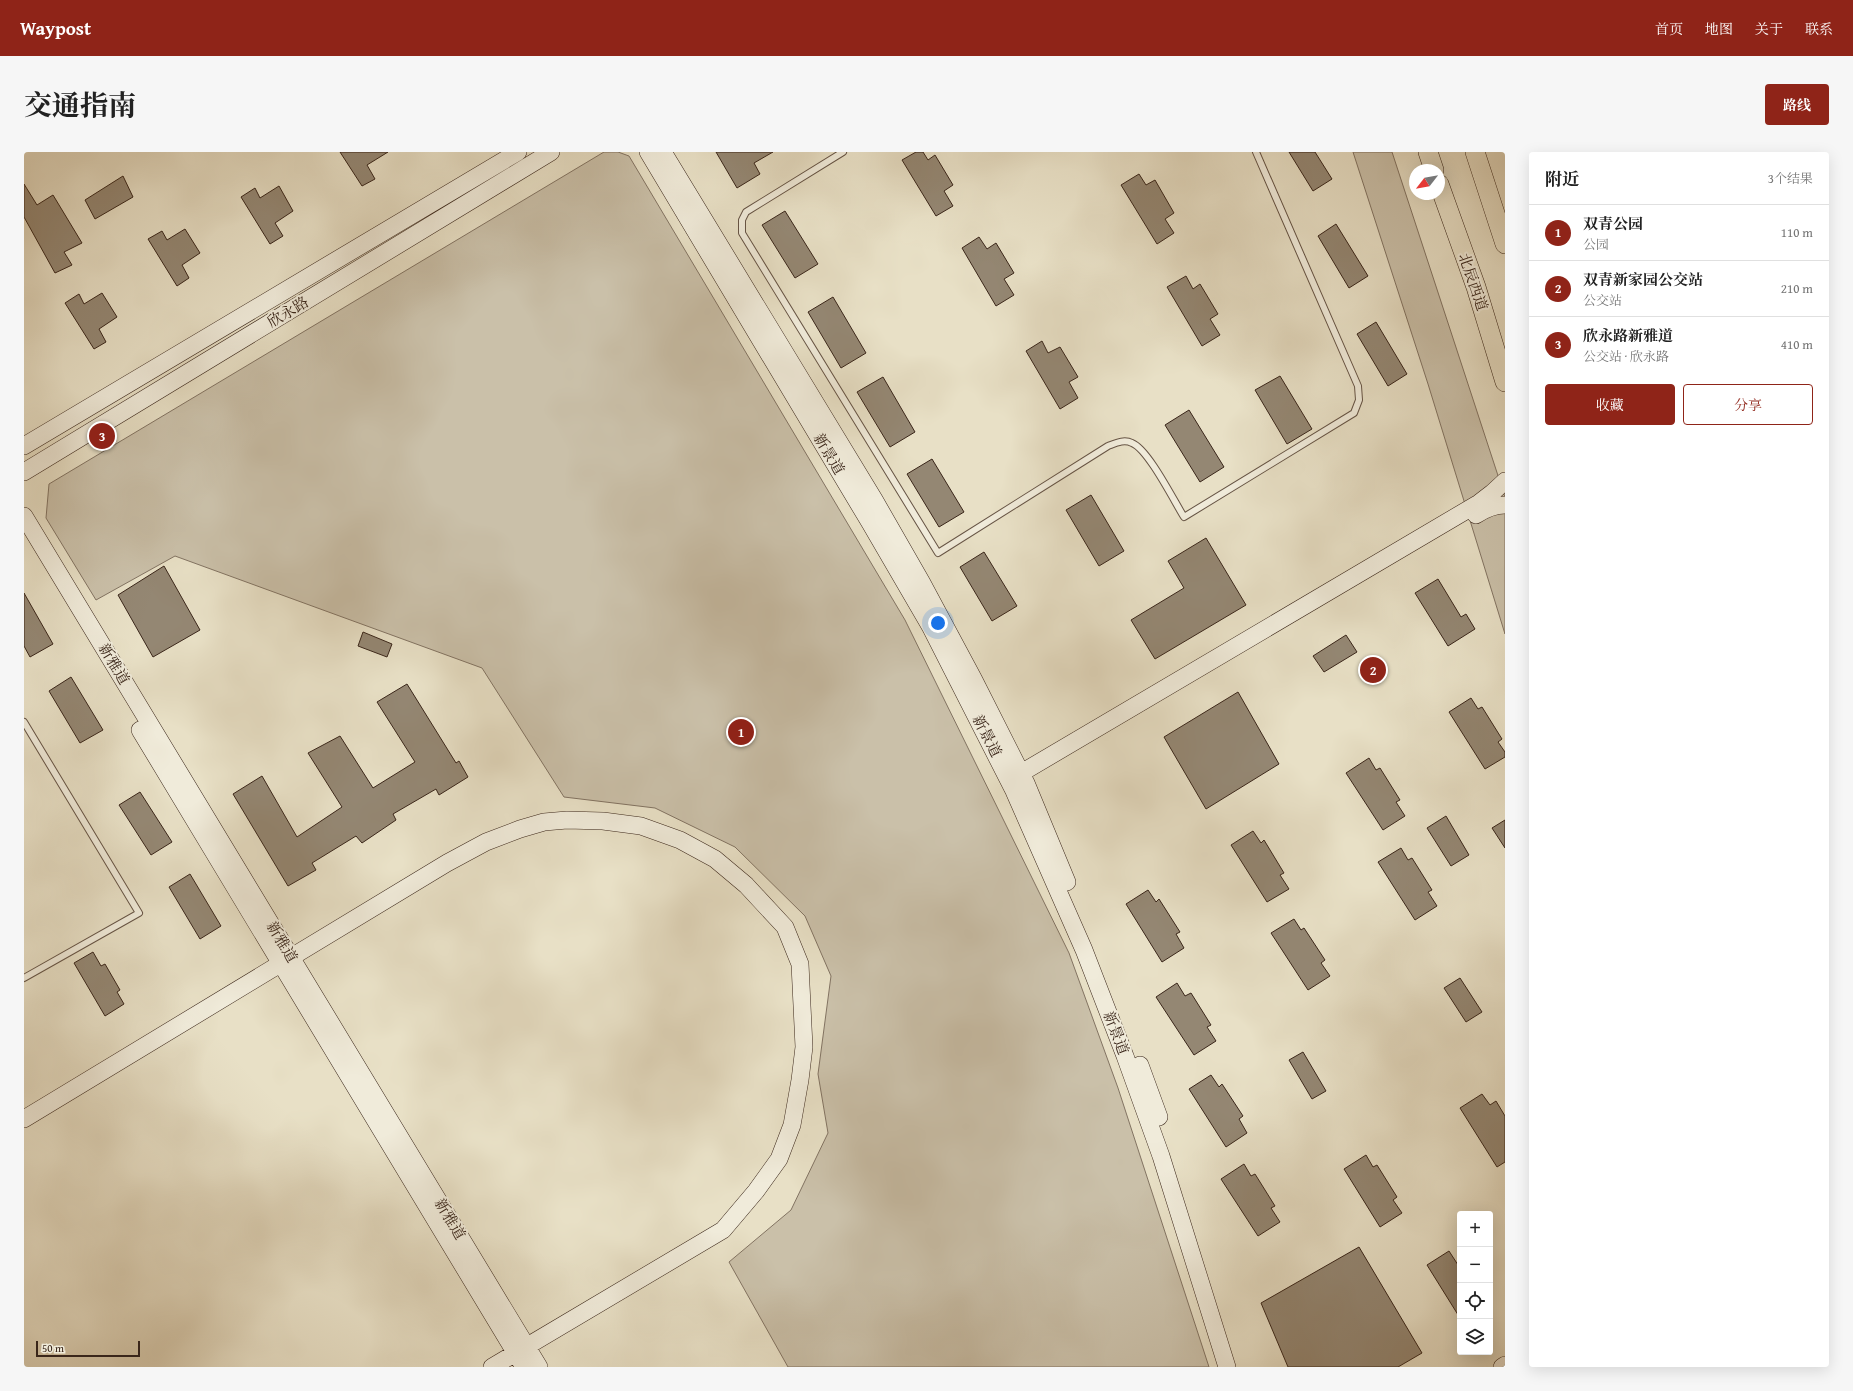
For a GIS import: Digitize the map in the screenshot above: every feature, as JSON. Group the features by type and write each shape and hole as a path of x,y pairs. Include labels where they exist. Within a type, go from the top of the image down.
{"main road":[{"path":"1428,152 1432,164"},
{"path":"1475,152 1505,244"},
{"name":"北辰西道","path":"1445,200 1476,287 1505,382"}],"street":[{"name":"欣永路","path":"24,446 518,152"},
{"name":"欣永路","path":"24,472 551,152"},
{"name":"新景道","path":"648,152 870,522 1017,782 1101,964 1151,1093 1238,1367"},
{"name":"新景道","path":"663,152 875,501 974,680 1017,782 1125,1056 1161,1156 1226,1367"},
{"path":"1017,782 1479,503 1505,481"},
{"path":"1017,782 1487,508 1496,505 1505,505"},
{"name":"新雅道","path":"24,516 286,961 522,1355 539,1367"},
{"name":"新雅道","path":"24,536 286,961"},
{"path":"24,1119 482,844 544,822 567,820 603,821 641,826 680,840 716,859 746,885 785,927 800,964 804,1046 792,1125 779,1159 756,1191 723,1230 522,1355 492,1367"}],"lane":[{"path":"843,152 746,212 742,220 742,233 938,553 1108,446 1122,441 1133,443 1144,452 1184,517 1354,413 1359,400 1358,386 1256,152"},
{"path":"24,722 139,913 24,978"}],"shaded area":[{"path":"604,152 618,152 629,156 905,620 1069,953 1118,1088 1209,1367 788,1367 729,1262 791,1210 828,1133 818,1074 831,976 805,916 735,847 655,808 564,797 482,668 175,556 96,600 46,518 49,484"},
{"path":"1353,152 1392,152 1505,497 1505,634 1428,384"}],"building":[{"path":"340,152 388,152 367,165 375,179 362,186"},
{"path":"716,152 773,152 754,163 760,174 737,188"},
{"path":"916,152 923,152 928,160 935,155 953,185 944,191 953,206 936,216 902,160"},
{"path":"1289,152 1315,152 1332,179 1313,191"},
{"path":"1139,174 1146,185 1155,180 1174,213 1165,219 1174,233 1157,244 1121,185"},
{"path":"123,176 133,197 95,219 85,200"},
{"path":"24,184 37,205 53,195 82,243 64,252 72,265 55,273 24,217"},
{"path":"279,186 293,211 275,223 283,236 270,244 241,197 255,188 260,198"},
{"path":"785,211 818,264 795,278 762,225"},
{"path":"1336,224 1368,276 1349,288 1318,236"},
{"path":"185,229 200,253 182,265 189,278 177,286 148,239 162,231 167,240"},
{"path":"979,237 987,249 996,243 1014,273 1004,279 1014,295 996,306 962,248"},
{"path":"1186,276 1193,289 1200,284 1218,314 1210,319 1220,335 1202,346 1167,287"},
{"path":"102,293 117,317 99,329 106,342 94,349 65,303 79,294 84,304"},
{"path":"833,297 866,353 841,368 808,312"},
{"path":"1376,322 1407,374 1388,386 1357,334"},
{"path":"1042,341 1048,353 1060,347 1078,377 1069,382 1078,398 1060,409 1026,351"},
{"path":"1280,376 1312,429 1287,444 1255,390"},
{"path":"883,377 915,432 890,447 857,392"},
{"path":"1189,410 1224,467 1200,482 1165,425"},
{"path":"932,459 964,512 939,527 907,474"},
{"path":"1091,495 1124,551 1099,566 1066,510"},
{"path":"1206,538 1246,605 1155,659 1131,620 1184,588 1168,561"},
{"path":"984,552 1017,606 992,621 960,567"},
{"path":"164,566 200,630 153,657 118,595"},
{"path":"1438,579 1461,617 1466,614 1475,629 1448,646 1415,593"},
{"path":"24,593 53,644 30,657 24,646"},
{"path":"363,632 392,644 387,657 358,646"},
{"path":"1346,635 1357,652 1324,672 1313,656"},
{"path":"71,677 103,730 80,743 49,691"},
{"path":"407,684 456,763 459,761 468,777 439,795 436,789 393,814 396,820 362,843 356,836 312,863 316,870 288,886 233,794 262,776 297,837 342,807 308,753 340,736 373,788 415,762 377,702"},
{"path":"1238,692 1279,764 1206,809 1164,737"},
{"path":"1471,698 1478,709 1482,707 1502,739 1498,742 1505,752 1505,757 1485,769 1449,712"},
{"path":"1369,758 1376,770 1380,768 1400,800 1396,802 1405,816 1383,830 1346,773"},
{"path":"140,792 172,842 151,855 119,805"},
{"path":"1446,816 1469,855 1451,866 1427,828"},
{"path":"1505,820 1505,848 1492,828"},
{"path":"1253,831 1261,843 1264,840 1284,873 1280,875 1289,889 1267,902 1231,845"},
{"path":"1401,848 1408,860 1412,858 1432,890 1428,892 1437,906 1415,920 1378,862"},
{"path":"190,874 221,926 200,939 169,887"},
{"path":"1148,890 1156,902 1159,899 1180,932 1176,934 1184,948 1162,962 1126,904"},
{"path":"1294,919 1301,930 1304,928 1325,960 1321,963 1330,976 1308,990 1271,933"},
{"path":"93,952 101,966 105,964 120,990 117,992 124,1004 105,1016 74,963"},
{"path":"1460,978 1482,1012 1466,1022 1444,988"},
{"path":"1177,983 1185,996 1191,993 1211,1025 1207,1027 1216,1041 1194,1055 1156,997"},
{"path":"1303,1052 1326,1091 1312,1099 1289,1060"},
{"path":"1211,1075 1219,1087 1222,1084 1243,1116 1239,1119 1247,1133 1226,1147 1189,1089"},
{"path":"1482,1094 1490,1105 1496,1101 1505,1116 1505,1162 1497,1167 1460,1108"},
{"path":"1366,1155 1373,1167 1377,1165 1397,1197 1393,1200 1402,1213 1380,1227 1344,1169"},
{"path":"1244,1164 1251,1176 1255,1174 1275,1206 1271,1208 1280,1222 1258,1236 1221,1179"},
{"path":"1359,1247 1422,1353 1398,1367 1288,1367 1261,1303"},
{"path":"1449,1251 1457,1263 1457,1313 1427,1265"}],"place":[{"name":"欣永路新雅道","path":"102,436"},
{"name":"双青新家园公交站","path":"1373,670"},
{"name":"双青公园","path":"741,732"}]}
